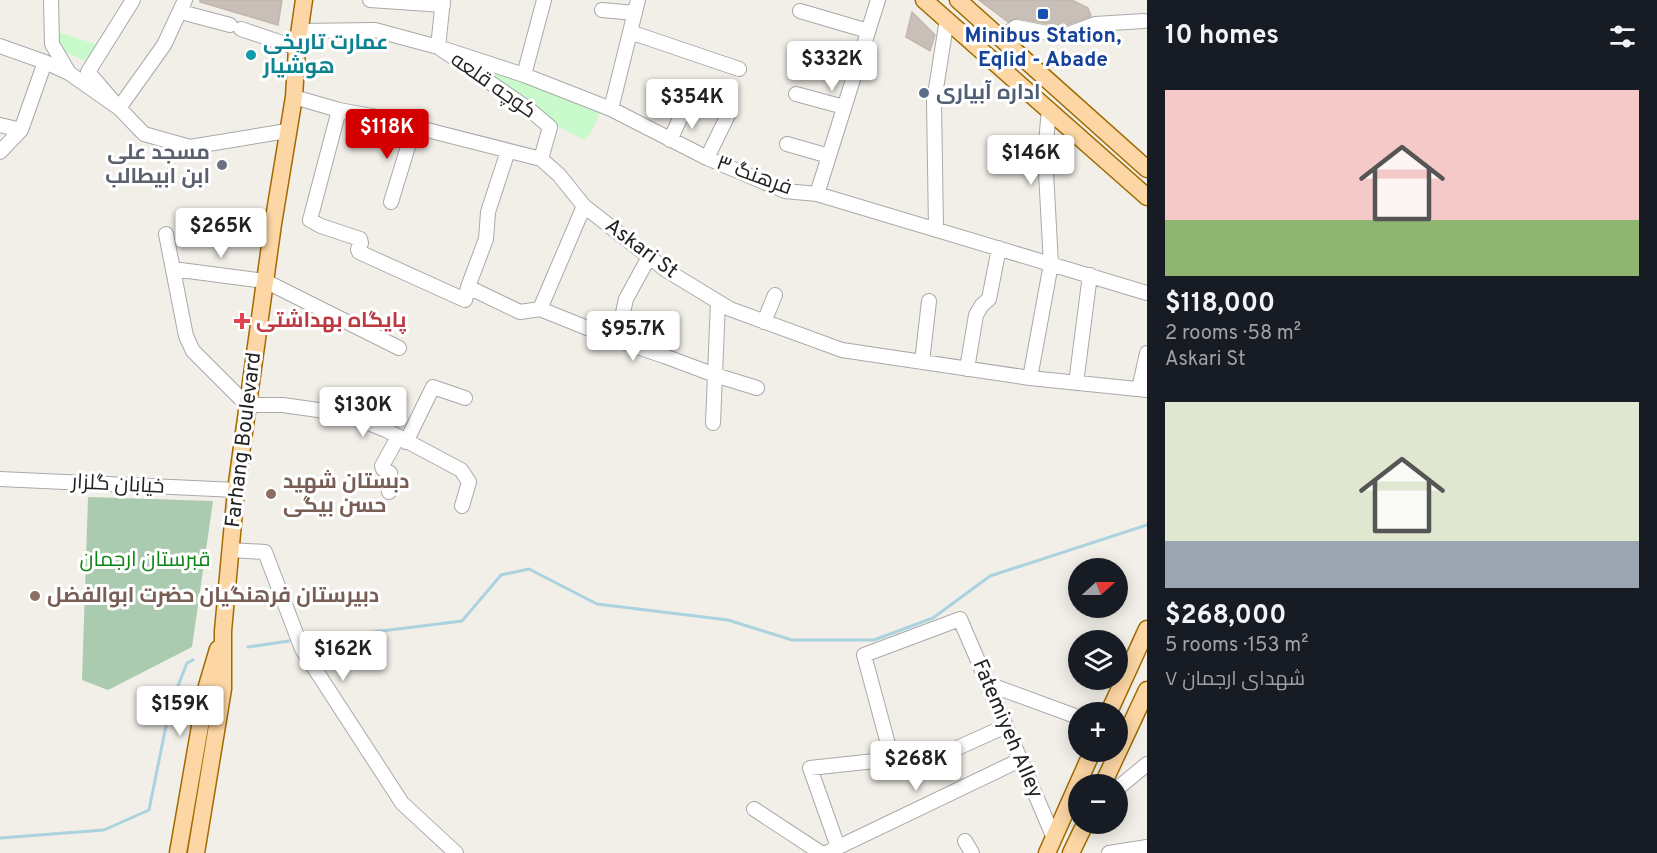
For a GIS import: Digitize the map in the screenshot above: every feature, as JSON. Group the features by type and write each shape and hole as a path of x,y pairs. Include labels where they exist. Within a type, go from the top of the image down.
{"main road":[{"name":"Farhang Boulevard","path":"196,853 224,689 223,631 236,490 273,224 294,97 298,39 304,0"},
{"path":"924,0 1147,197"},
{"path":"958,0 1147,169"},
{"path":"1114,702 1147,629"},
{"name":"Farhang Boulevard","path":"178,853 207,686 223,631"},
{"path":"1108,774 1147,690"},
{"path":"1051,846 1088,762"},
{"path":"1071,853 1080,834"}],"street":[{"path":"51,0 52,44 69,73"},
{"path":"133,0 88,72 144,134 190,147 287,131"},
{"path":"370,0 443,2 438,46"},
{"path":"524,75 544,0"},
{"path":"816,194 878,0"},
{"path":"119,108 164,45 183,6 235,27 298,39"},
{"path":"602,10 637,7 611,109"},
{"path":"800,11 868,31"},
{"path":"936,229 934,100 946,19"},
{"path":"1001,38 1016,27 1053,34 1068,34 1095,24 1144,21"},
{"name":"فرهنگ ۳","path":"298,39 375,30 438,46 524,75 611,109 707,158 785,191 816,194 1147,293"},
{"path":"630,32 739,69"},
{"path":"0,46 69,73 119,108"},
{"name":"کوچه قلعه","path":"438,46 530,110 550,127 541,159"},
{"path":"0,152 21,130 45,62"},
{"path":"796,94 844,107"},
{"name":"Askari St","path":"294,97 541,159 559,175 584,206 691,287 730,309 842,350 1030,378 1143,390"},
{"path":"670,140 687,106"},
{"path":"1030,378 1051,264 1046,154 1049,109"},
{"path":"339,110 310,220 360,239 359,252 465,300 486,239 488,212 508,151"},
{"path":"707,158 728,116"},
{"path":"0,125 21,130"},
{"path":"391,202 414,127"},
{"path":"787,144 829,156"},
{"path":"540,309 584,206"},
{"path":"243,220 273,224"},
{"path":"166,234 186,336 193,351 247,405 284,405 346,414 386,430 461,470 469,482 462,506"},
{"path":"967,369 976,315 989,298 999,248"},
{"path":"617,340 626,299 649,257"},
{"path":"173,269 265,281 399,348"},
{"path":"1076,383 1090,275"},
{"path":"468,287 520,312 540,309 617,340 757,388"},
{"path":"764,322 775,295"},
{"path":"922,362 929,301"},
{"path":"713,423 718,302"},
{"path":"1143,390 1147,353"},
{"path":"389,492 390,473 382,466 402,440 433,387 465,398"},
{"name":"خیابان گلزار","path":"0,479 236,490"},
{"path":"230,549 265,552 302,649 402,803 456,853"},
{"name":"Fatemiyeh Alley","path":"828,851 810,768 884,760 888,752 888,744 864,655 960,619 1020,760 1051,846"},
{"path":"988,684 1068,713"},
{"path":"944,754 1006,726"},
{"path":"754,809 828,851 1020,760"},
{"path":"1128,780 1147,764"},
{"path":"1109,853 1147,847"}],"green space":[{"path":"58,32 99,45 89,63 59,49"},
{"path":"464,60 562,93 600,112 592,131 584,140 556,125 460,66"},
{"name":"قبرستان ارجمان","path":"88,497 213,501 192,647 108,690 82,680"}],"building":[{"path":"200,0 282,0 278,25 200,2"},
{"name":"Minibus Station, Eqlid - Abade","path":"979,0 1072,0 1088,8 1091,16 1066,25 1017,18 1008,22"},
{"path":"912,12 935,35 930,51 906,37"}],"waterway":[{"path":"309,640 462,621 501,575 529,569 597,604 728,620 792,640 874,640 933,618 990,576 1147,525"},
{"path":"248,647 289,641"},
{"path":"0,838 104,830 149,810 170,706 187,663 193,660"}],"place":[{"name":"Minibus Station, Eqlid - Abade","path":"1043,14"},
{"name":"عمارت تاریخی هوشیار","path":"251,55"},
{"name":"اداره آبیاری","path":"924,93"},
{"name":"مسجد علی ابن ابیطالب","path":"222,165"},
{"name":"پایگاه بهداشتی","path":"242,321"},
{"name":"دبستان شهید حسن بیگی","path":"271,494"},
{"name":"دبیرستان فرهنگیان حضرت ابوالفضل","path":"35,596"}]}
